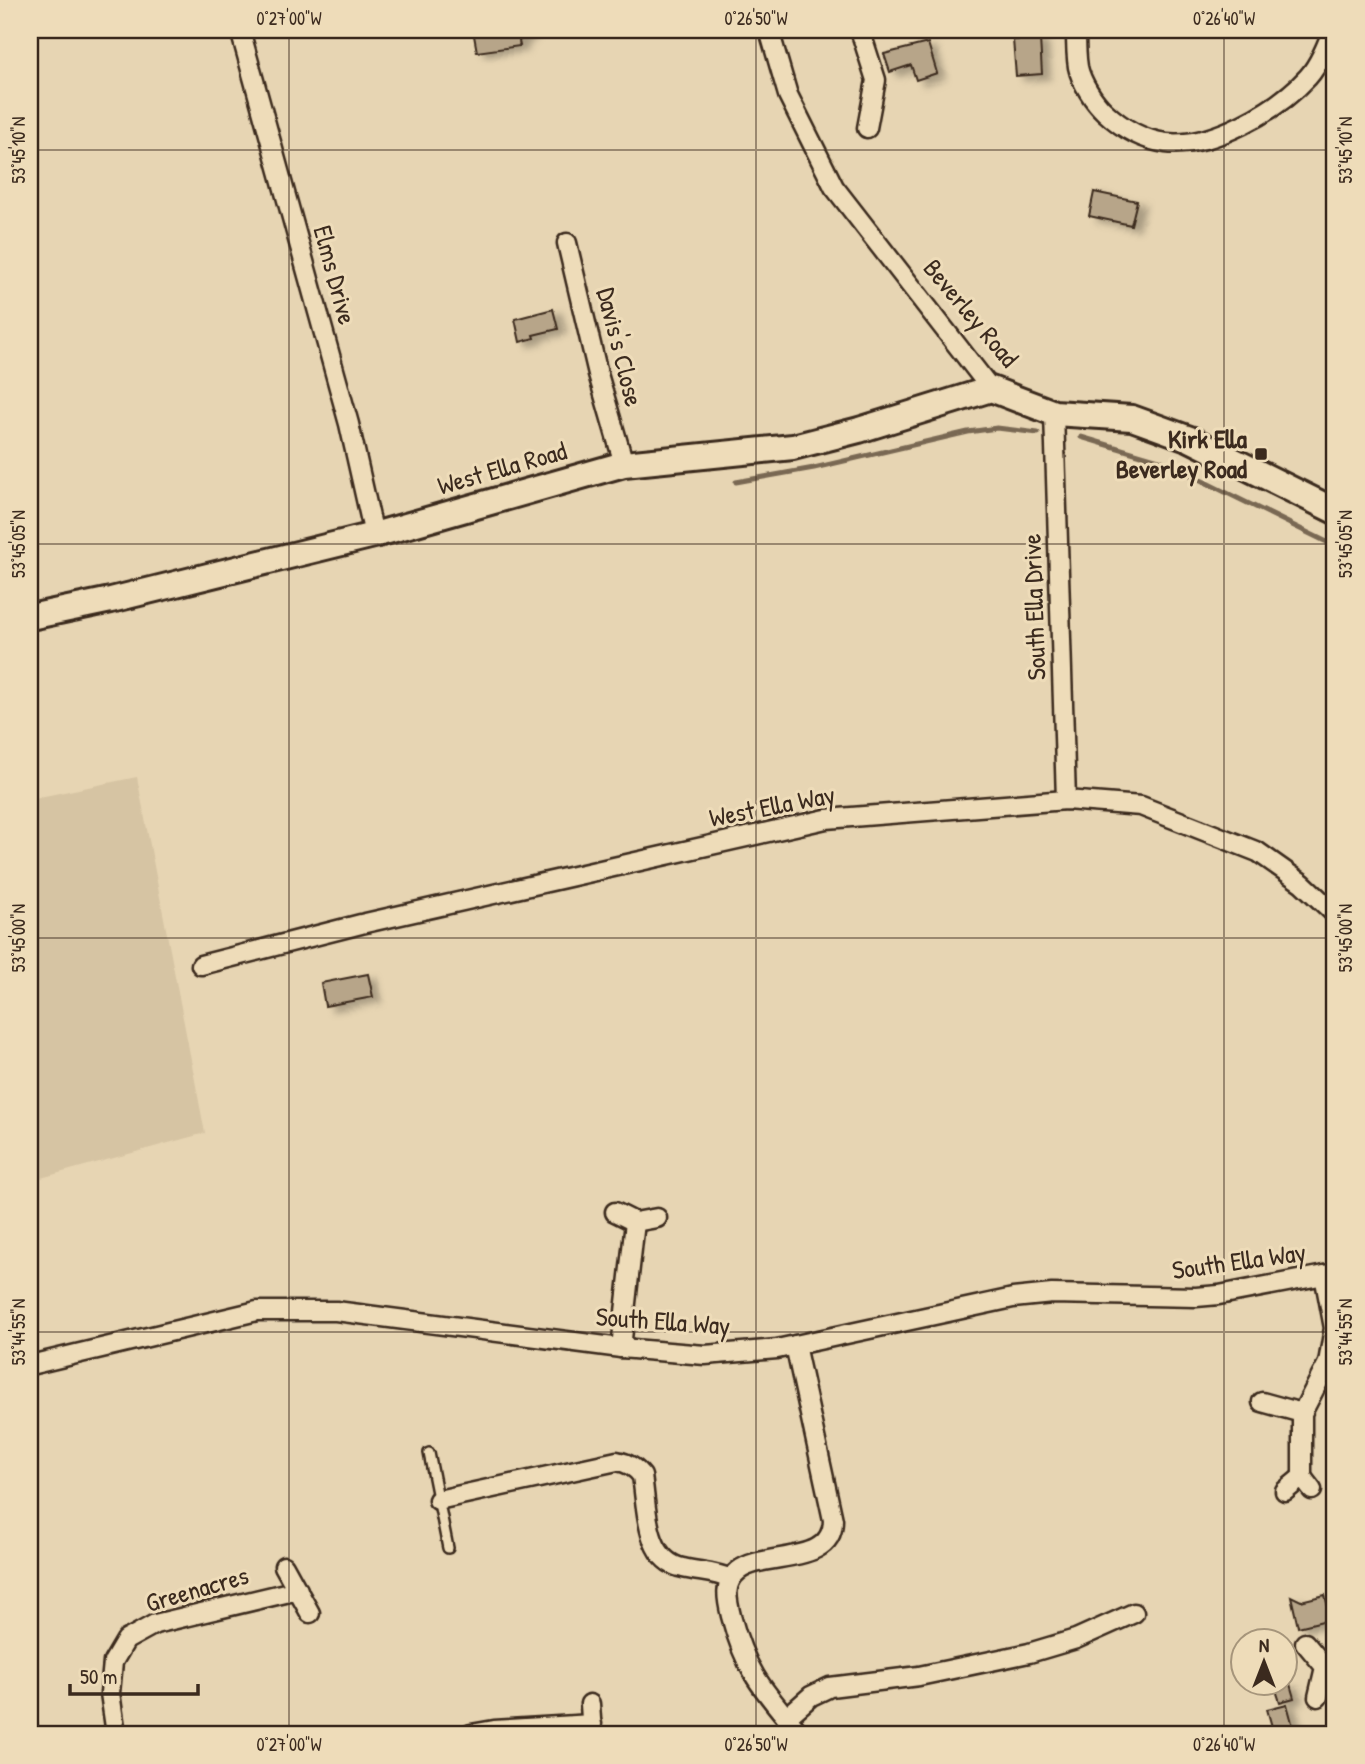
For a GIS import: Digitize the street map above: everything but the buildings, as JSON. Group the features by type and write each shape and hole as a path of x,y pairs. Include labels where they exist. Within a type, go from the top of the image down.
{"street":[{"name":"Elms Drive","path":"240,30 348,424 374,535"},
{"name":"Beverley Road","path":"769,30 788,95 834,187 991,389 1054,413 1132,418 1190,439 1335,512"},
{"path":"860,30 876,80 865,116"},
{"path":"1076,30 1078,69 1097,104 1116,122 1141,137 1167,143 1191,142 1239,127 1278,104 1310,76 1332,30"},
{"name":"Davis's Close","path":"567,243 598,374 624,464"},
{"name":"West Ella Road","path":"30,617 111,600 374,535 624,464 793,447 859,430 991,389"},
{"name":"South Ella Drive","path":"1054,413 1066,800"},
{"name":"West Ella Way","path":"201,965 361,924 826,819 1066,800 1141,806 1258,852 1302,883 1335,914"},
{"path":"615,1212 635,1222 657,1218"},
{"path":"621,1348 635,1222"},
{"path":"1285,1490 1307,1483 1302,1413 1328,1363 1334,1328 1329,1274"},
{"name":"South Ella Way","path":"30,1365 240,1314 300,1310 390,1317 621,1348 705,1355 738,1353 795,1345 1013,1298 1052,1294 1196,1297 1329,1274"},
{"path":"795,1345 833,1520 831,1533 818,1548 740,1569 731,1578 727,1595 743,1657 758,1684 800,1734"},
{"path":"1262,1402 1302,1413"},
{"path":"438,1500 617,1461 624,1462 635,1467 642,1476 654,1546 661,1556 667,1562 682,1568 731,1578"},
{"name":"Greenacres","path":"284,1566 310,1613"},
{"name":"Greenacres","path":"116,1734 110,1693 113,1662 126,1640 155,1624 298,1590"},
{"path":"786,1718 811,1696 830,1687 919,1676 1029,1653 1076,1639 1134,1613"},
{"path":"1305,1643 1330,1665 1318,1697"},
{"path":"471,1734 494,1730 592,1729 590,1704"}],"lane":[{"path":"429,1453 448,1548"}],"shaded area":[{"path":"137,777 205,1133 30,1181 30,799"}],"green space":[{"path":"30,1690 40,1734 30,1734"}],"waterway":[{"path":"736,482 814,468 968,432 997,428 1038,433"},
{"path":"1081,437 1162,461 1335,546"}],"place":[{"name":"Kirk Ella Beverley Road","path":"1261,454"}]}
